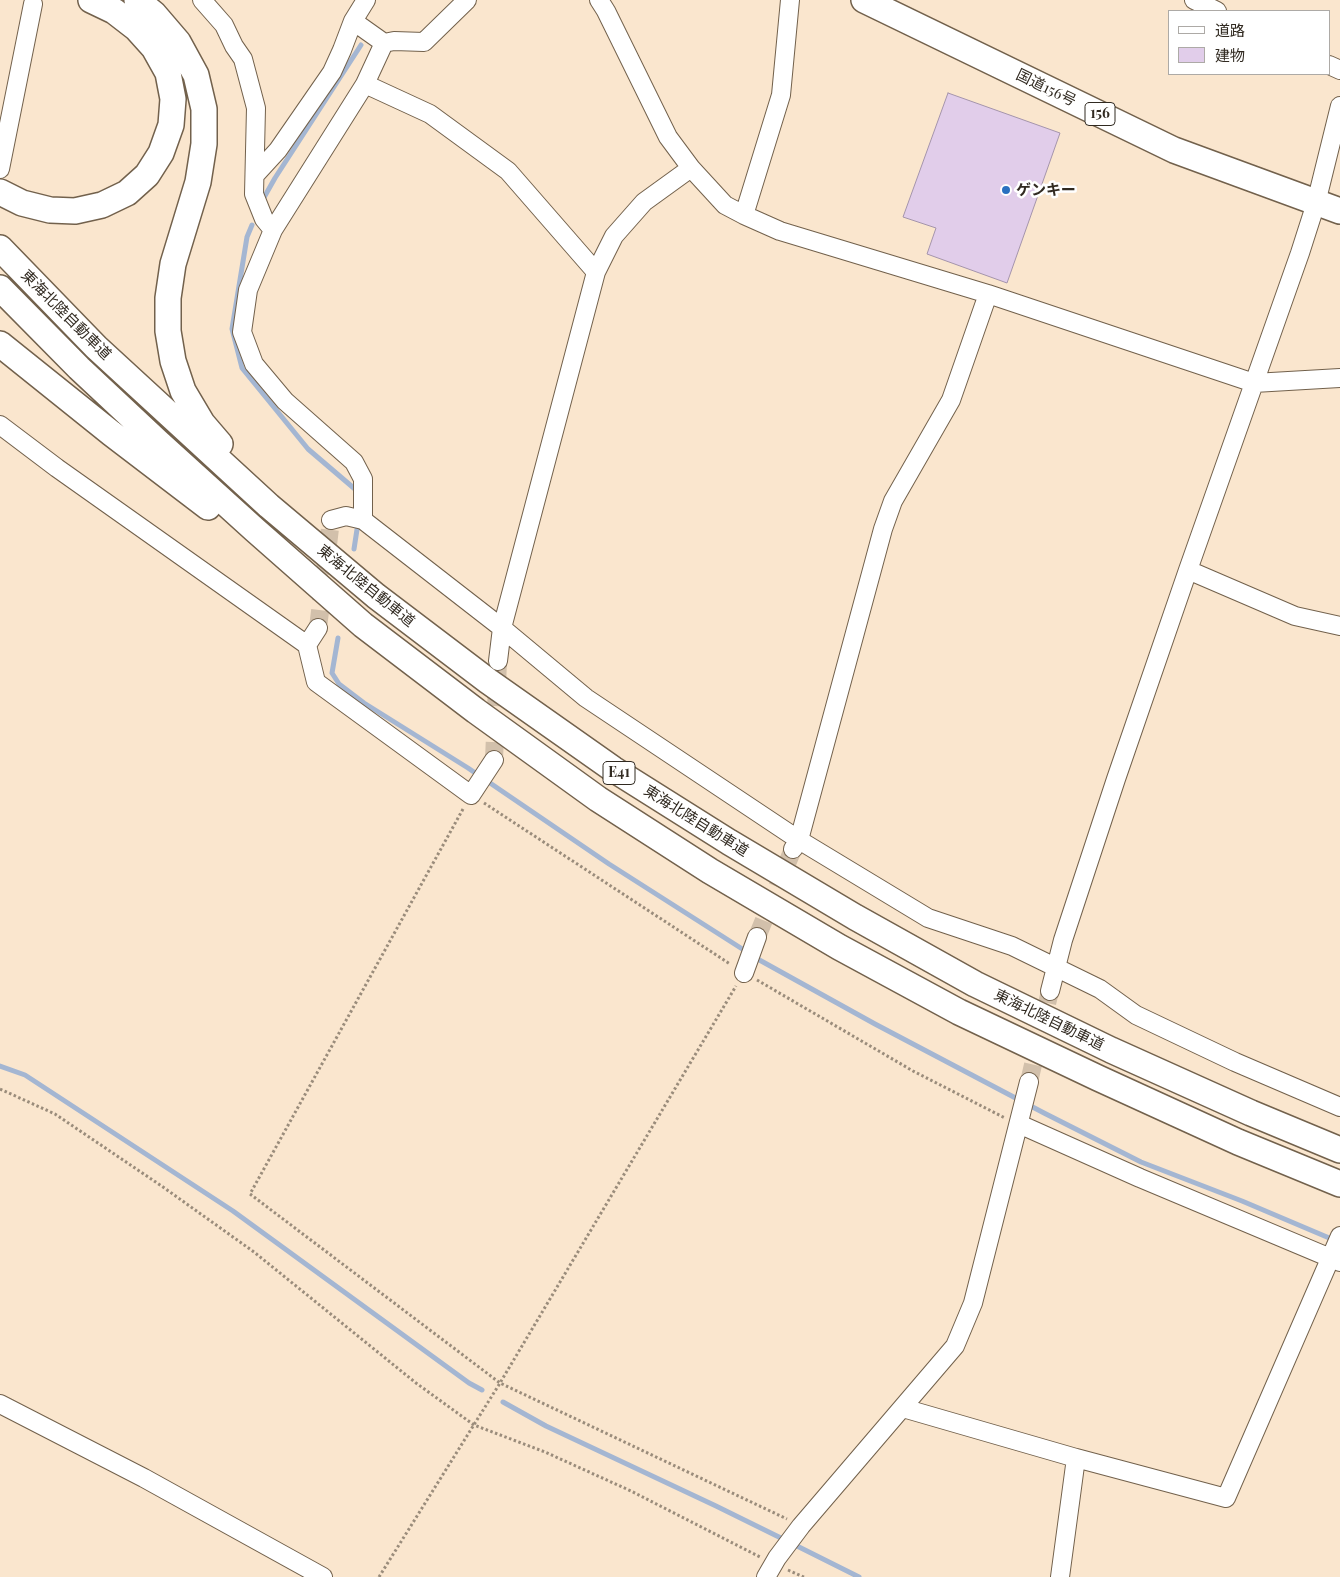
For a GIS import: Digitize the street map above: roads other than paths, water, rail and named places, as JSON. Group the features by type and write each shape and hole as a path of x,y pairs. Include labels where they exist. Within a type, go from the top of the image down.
{"highway":[{"path":"0,192 22,203 50,210 75,211 102,205 127,193 147,176 162,153 171,125 173,99 168,73 154,48 136,28 114,11 91,0"},
{"path":"137,0 154,14 178,42 196,75 204,109 204,144 198,182 173,264 168,298 168,331 173,361 183,391 202,423 231,457 276,500 438,636 493,671"},
{"name":"国道156号","path":"865,0 1174,150 1340,211"},
{"name":"東海北陸自動車道","path":"0,248 96,347 269,506 376,596 493,671 613,770 720,837 855,917 975,984 1120,1054 1251,1113 1340,1150"},
{"name":"東海北陸自動車道","path":"0,288 79,368 158,442 363,625 476,712 598,799 710,871 839,947 959,1012 1238,1142 1340,1184"},
{"path":"0,344 111,433 363,625"}],"street":[{"path":"202,0 224,25 234,46 243,59 256,108 256,174 254,194 264,219 273,230"},
{"path":"256,174 278,150 332,72 353,21 366,0"},
{"path":"353,21 384,43 394,41 424,42 467,0"},
{"path":"599,0 668,137 691,168 725,205 744,215 780,231 988,294 1254,383 1340,378"},
{"path":"744,215 781,95 790,0"},
{"path":"1194,0 1215,10"},
{"path":"0,169 33,4"},
{"path":"384,43 365,84 273,230 248,290 242,332 254,364 285,401 354,462 363,479 351,519 502,628 586,698 796,844 928,918 1012,946 1100,989 1136,1015 1235,1062 1340,1107"},
{"path":"365,84 430,114 508,171 596,272"},
{"path":"1050,991 1055,967 1116,779 1316,203 1340,106"},
{"path":"493,671 502,628 596,272 614,236 644,202 691,168"},
{"path":"796,844 892,501 951,400 988,294"},
{"path":"0,425 65,474 307,645 316,682 474,791 491,764"},
{"path":"1188,570 1295,616 1340,626"},
{"path":"307,645 318,628"},
{"path":"745,969 756,941"},
{"path":"772,1566 798,1529 955,1346 973,1303 1029,1084"},
{"path":"903,1408 1076,1458 1226,1498 1336,1252 1140,1178 1019,1122"},
{"path":"0,1404 144,1478 323,1577"},
{"path":"1060,1577 1076,1458"}],"waterway":[{"path":"262,201 361,45"},
{"path":"252,225 247,237 232,329 242,368 308,449 356,490 357,493"},
{"path":"354,549 358,523"},
{"path":"338,638 332,673 339,684 364,703 468,768 609,864 747,952"},
{"path":"754,957 875,1024 1141,1162 1242,1201 1334,1240"},
{"path":"0,1066 25,1075 233,1211 469,1383 482,1390"},
{"path":"503,1402 546,1426 785,1540"},
{"path":"793,1544 859,1577"}],"tunnel":[{"path":"318,628 331,520"},
{"path":"494,760 498,661"},
{"path":"757,937 793,849"},
{"path":"1029,1082 1050,991"}],"place":[{"name":"ゲンキー","path":"1006,190"}]}
